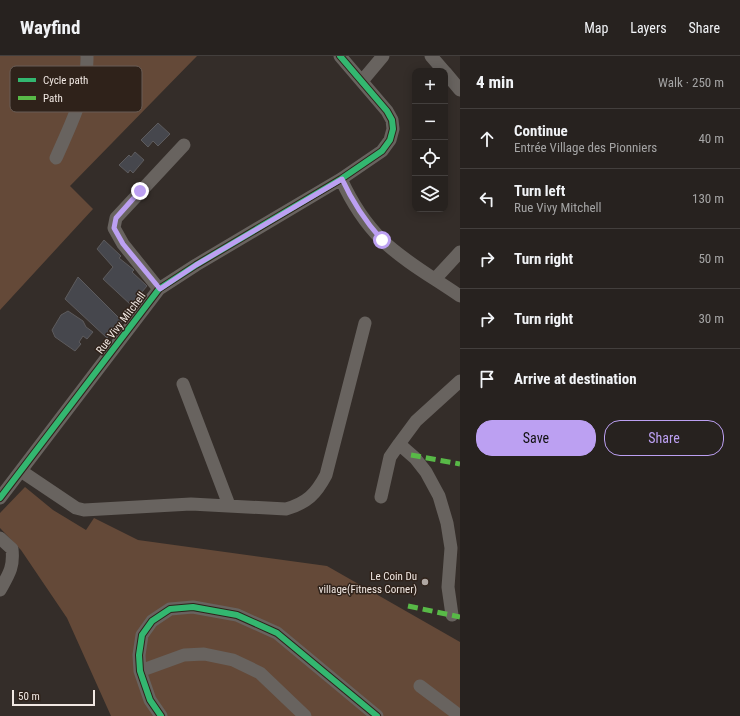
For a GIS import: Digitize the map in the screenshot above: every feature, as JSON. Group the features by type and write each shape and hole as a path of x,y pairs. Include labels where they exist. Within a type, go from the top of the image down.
{"street":[{"path":"87,56 87,66"},
{"name":"Rue Vivy Mitchell","path":"0,498 160,289 203,261 342,179 382,150 390,140 393,129 392,120 387,110 340,56"},
{"path":"362,81 383,56"},
{"path":"431,56 441,68"},
{"path":"448,76 460,90"},
{"path":"56,158 76,112"},
{"path":"160,289 123,244 114,228 116,218 184,145"},
{"path":"342,179 349,196 367,223 382,240 400,256 460,296"},
{"path":"435,279 460,252"},
{"path":"21,471 76,508 84,510 191,504 286,509 297,506 310,498 319,488 326,475 365,323"},
{"path":"382,497 390,457 416,421 460,381"},
{"path":"183,384 229,505"},
{"path":"399,444 415,458 426,472 439,496 447,523 451,548 448,587 452,614"},
{"path":"0,538 12,549 13,562 0,590"},
{"path":"161,716 150,700 140,671 139,655 142,634 152,621 170,609 193,607 237,615 277,633 377,716"},
{"path":"140,671 184,655 204,654 233,660 260,673 305,716"},
{"path":"420,686 460,716"}],"shaded area":[{"path":"0,56 197,56 70,186 93,209 0,310"},
{"path":"25,487 53,510 86,530 94,518 138,540 327,566 460,642 460,716 111,716 67,618 21,550 0,528 0,513"}],"building":[{"path":"158,123 170,134 158,146 153,141 148,147 141,140"},
{"path":"135,152 144,160 133,173 130,170 128,173 119,165 129,155 131,157"},
{"path":"104,240 121,256 119,258 134,270 132,272 147,286 131,305 103,279 113,267 97,249"},
{"path":"78,277 122,321 107,338 65,299"},
{"path":"68,311 83,321 86,327 93,332 87,339 83,336 79,342 81,344 75,351 55,337 52,330 61,315"}],"marked path":[{"path":"411,455 460,464"},
{"path":"408,606 460,617"}],"cycle path":[{"path":"0,498 159,289 196,265 341,179 382,151 390,140 393,129 392,120 387,111 340,56"},
{"path":"161,716 150,700 140,671 139,655 142,635 152,621 170,609 193,607 237,615 277,633 377,716"}],"place":[{"name":"Le Coin Du village(Fitness Corner)","path":"425,582"}],"route":[{"path":"140,191 116,218 114,228 123,244 160,289 196,265 342,179 349,196 367,223 382,240"}]}
